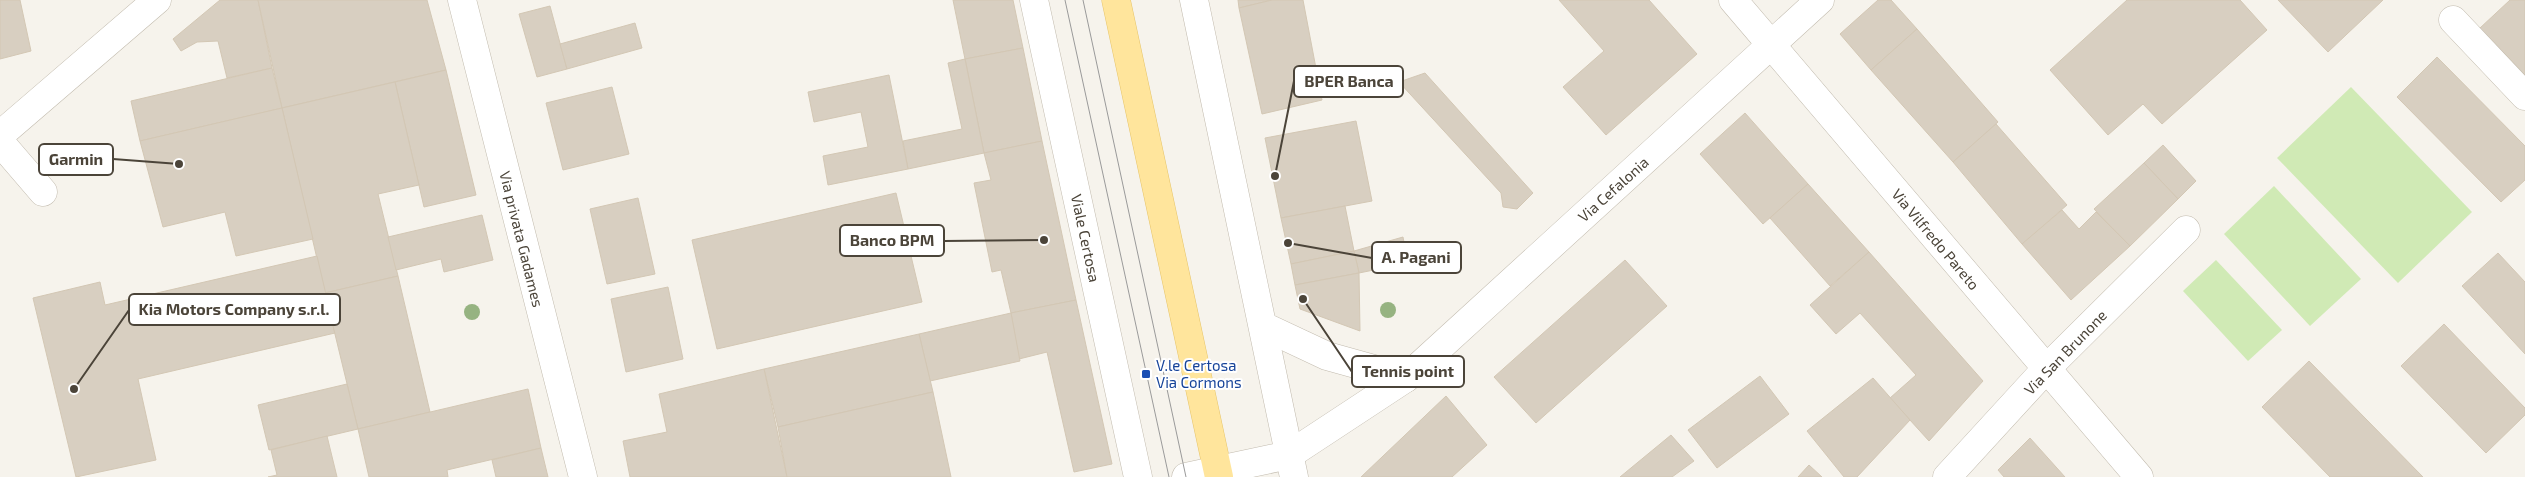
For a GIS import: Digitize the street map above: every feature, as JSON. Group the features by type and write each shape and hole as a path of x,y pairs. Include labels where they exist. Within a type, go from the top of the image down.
{"main road":[{"path":"1116,0 1218,474"}],"street":[{"path":"0,135 157,0"},
{"name":"Via privata Gadames","path":"462,0 583,477"},
{"name":"Viale Certosa","path":"1034,0 1138,477"},
{"path":"1194,0 1291,466"},
{"name":"Via Vilfredo Pareto","path":"1733,0 2139,477"},
{"name":"Via Cefalonia","path":"1218,474 1291,466 1406,378 1820,0"},
{"path":"2453,20 2525,96"},
{"path":"0,142 43,192"},
{"name":"Via San Brunone","path":"1947,477 2046,369 2186,230"},
{"path":"1263,326 1327,356 1406,378"},
{"path":"1186,477 1218,474"}],"green space":[{"path":"2351,87 2472,212 2398,283 2277,158"},
{"path":"2274,186 2361,279 2310,326 2224,234"},
{"path":"2216,260 2282,330 2248,361 2183,291"}],"building":[{"path":"0,0 20,0 31,51 0,59"},
{"path":"220,0 258,0 272,68 227,78 218,41 197,42 181,51 173,39"},
{"path":"258,0 427,0 446,70 282,108"},
{"path":"953,0 1013,0 1023,48 965,59"},
{"path":"1238,0 1272,0 1239,8"},
{"path":"1272,0 1303,0 1322,100 1262,114 1239,8"},
{"path":"1559,0 1649,0 1697,54 1606,135 1563,87 1604,51"},
{"path":"1878,0 1891,0 1917,29 1871,70 1840,34"},
{"path":"2127,0 2240,0 2267,30 2162,124 2143,104 2108,135 2050,70"},
{"path":"2278,0 2383,0 2328,52"},
{"path":"2510,0 2525,0 2525,75 2480,28"},
{"path":"550,6 567,69 537,77 519,14"},
{"path":"635,23 642,48 567,69 560,44"},
{"path":"1917,29 1998,122 1953,162 1871,70"},
{"path":"1023,48 1042,141 984,153 965,59"},
{"path":"2437,57 2525,146 2525,180 2501,202 2397,97"},
{"path":"965,59 984,153 908,169 903,141 962,129 948,63"},
{"path":"272,68 282,108 140,141 131,101"},
{"path":"446,70 476,195 424,207 395,82"},
{"path":"1425,73 1533,193 1517,209 1503,207 1501,193 1399,82"},
{"path":"889,75 908,169 828,185 823,156 868,147 861,112 814,122 808,92"},
{"path":"395,82 419,185 378,194 398,276 325,293 282,108"},
{"path":"612,87 629,154 563,170 546,103"},
{"path":"282,108 313,239 236,256 225,212 163,227 140,141"},
{"path":"1745,113 1808,184 1763,224 1700,154"},
{"path":"1356,121 1372,201 1281,218 1265,138"},
{"path":"1996,124 2067,205 2022,244 1953,162"},
{"path":"1042,141 1076,300 1011,313 1001,270 992,272 974,183 991,180 984,153"},
{"path":"2163,145 2196,181 2178,199 2144,163"},
{"path":"2144,163 2178,199 2130,246 2094,209"},
{"path":"1808,184 1869,252 1830,286 1770,218"},
{"path":"896,193 922,302 717,349 692,240"},
{"path":"638,198 655,274 607,284 590,209"},
{"path":"1345,206 1354,251 1291,264 1281,218"},
{"path":"2062,210 2079,229 2096,212 2130,246 2071,300 2022,244"},
{"path":"482,215 493,260 444,272 441,259 396,270 388,237"},
{"path":"1403,237 1408,263 1359,273 1354,251"},
{"path":"1354,251 1359,273 1295,285 1291,264"},
{"path":"1869,252 1983,381 1929,441 1890,398 1916,375 1860,313 1836,334 1810,305"},
{"path":"2498,253 2525,282 2525,354 2462,286"},
{"path":"317,256 335,333 138,379 156,460 76,477 33,298 100,282 105,305"},
{"path":"1625,260 1667,306 1536,423 1494,377"},
{"path":"1359,273 1360,331 1300,309 1295,285"},
{"path":"398,276 430,412 358,429 325,293"},
{"path":"668,287 683,359 626,372 611,299"},
{"path":"1076,300 1112,464 1074,472 1047,352 1019,359 1011,313"},
{"path":"1011,313 1020,361 930,381 919,334"},
{"path":"2444,324 2525,408 2525,415 2486,453 2401,366"},
{"path":"919,334 933,392 778,427 764,369"},
{"path":"2309,361 2423,477 2330,477 2262,407"},
{"path":"764,369 787,477 630,477 623,441 667,432 659,394"},
{"path":"1760,376 1789,414 1717,468 1688,430"},
{"path":"1873,378 1910,420 1857,477 1844,477 1807,431"},
{"path":"347,384 358,429 269,450 258,405"},
{"path":"528,389 541,448 447,470 448,477 369,477 358,429"},
{"path":"933,392 951,477 787,477 778,427"},
{"path":"1446,396 1487,445 1452,477 1361,477"},
{"path":"1671,435 1694,461 1672,477 1620,477"},
{"path":"327,436 337,477 268,477 277,475 271,450"},
{"path":"2030,438 2065,477 2004,477 1998,470"},
{"path":"541,448 548,477 496,477 492,460"},
{"path":"1809,465 1822,477 1798,477"}],"tram line":[{"path":"1065,0 1169,477"},
{"path":"1083,0 1186,477"}],"place":[{"name":"Garmin","path":"179,164"},
{"name":"BPER Banca","path":"1275,176"},
{"name":"Banco BPM","path":"1044,240"},
{"name":"A. Pagani","path":"1288,243"},
{"name":"Tennis point","path":"1303,299"},
{"name":"V.le Certosa Via Cormons","path":"1146,374"},
{"name":"Kia Motors Company s.r.l.","path":"74,389"}]}
